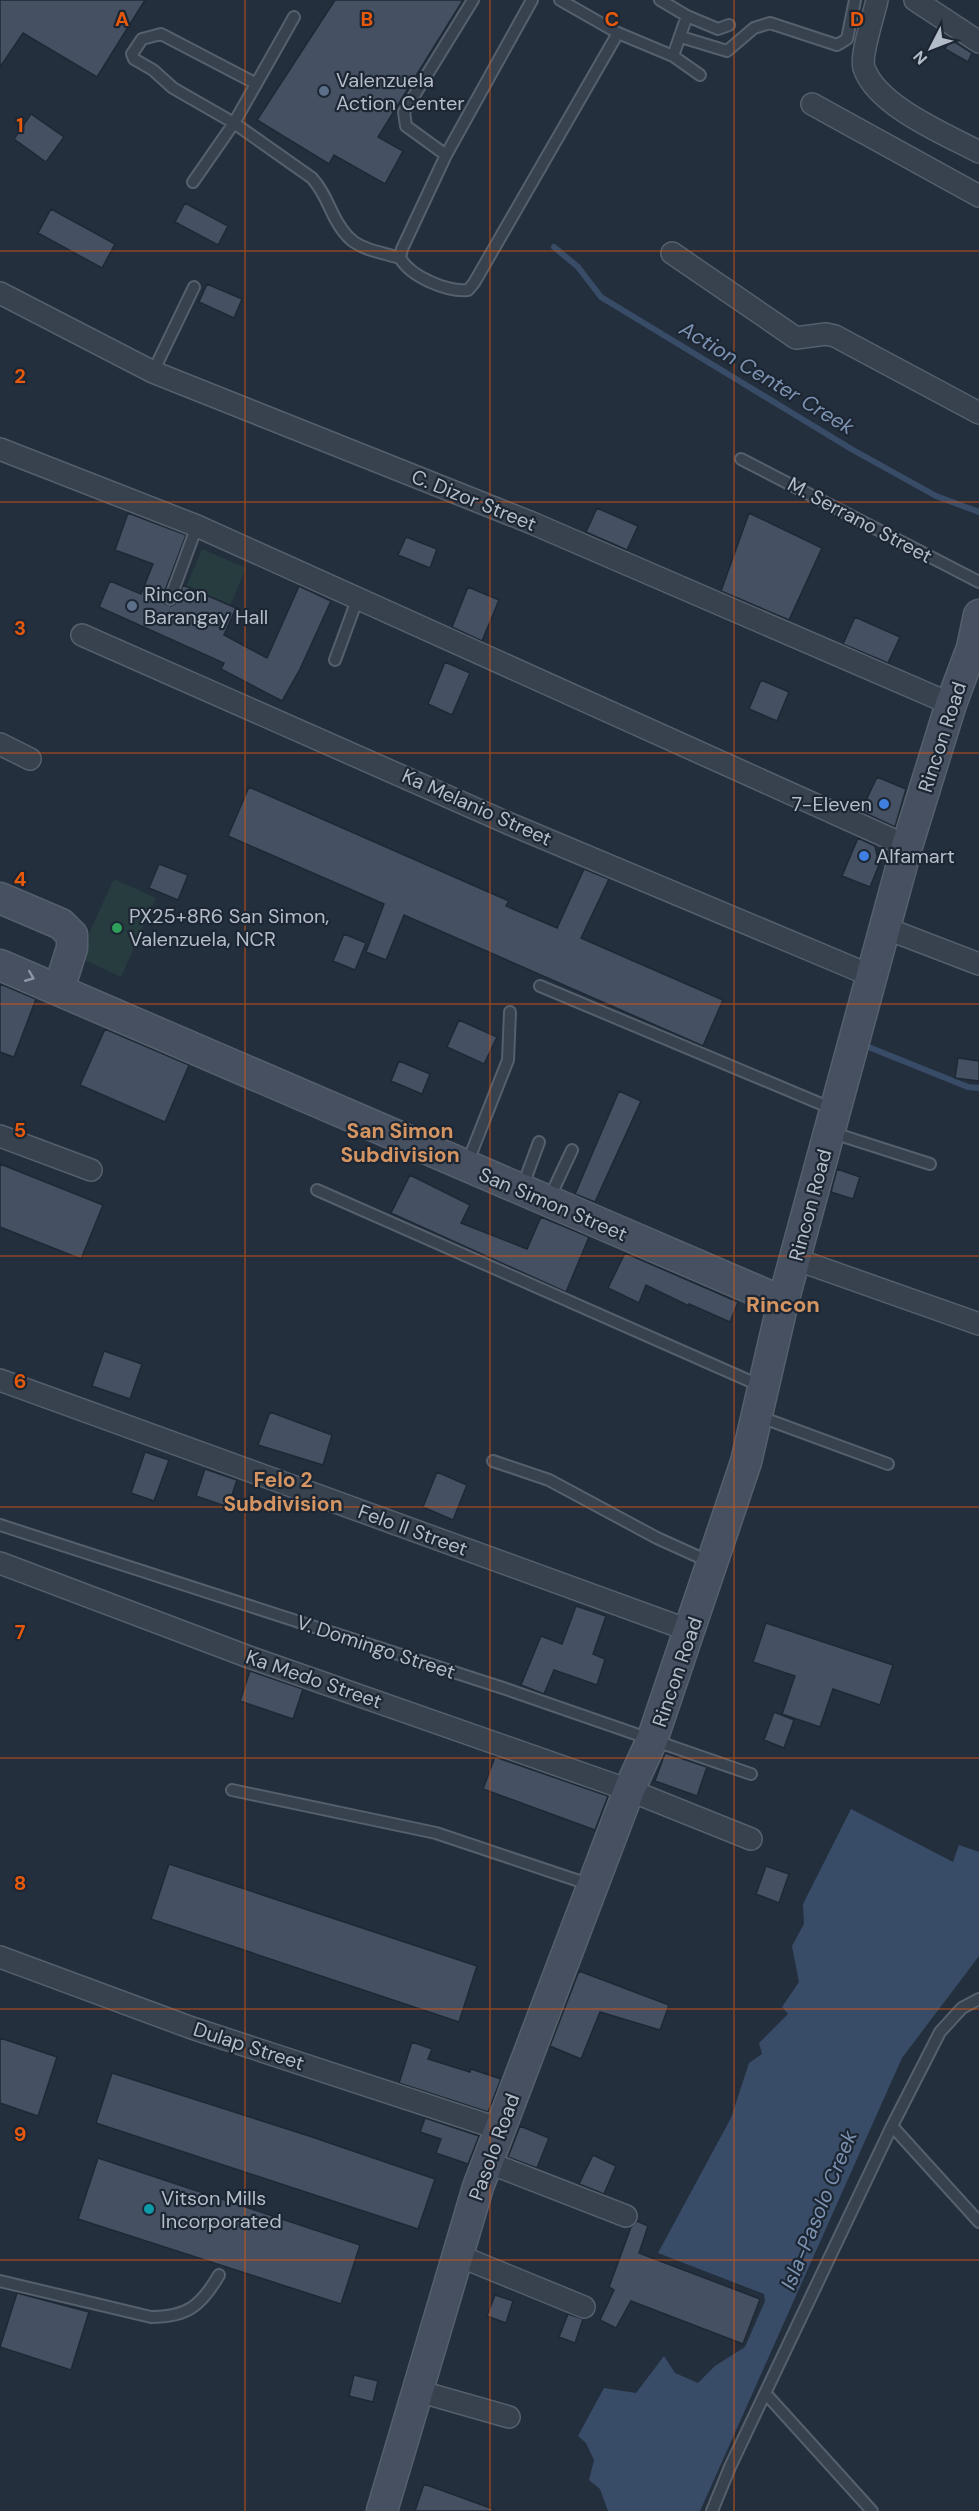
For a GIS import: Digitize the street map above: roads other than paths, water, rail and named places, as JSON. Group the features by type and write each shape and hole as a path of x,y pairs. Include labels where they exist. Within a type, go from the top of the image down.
{"street":[{"path":"877,0 863,59 868,74 897,108 979,152"},
{"path":"915,0 979,42"},
{"path":"812,104 979,196"},
{"path":"672,253 796,338 826,334 835,336 979,413"},
{"name":"C. Dizor Street","path":"0,293 153,372 532,523 951,704"},
{"path":"0,449 197,526 907,846"},
{"name":"Rincon Road","path":"629,1790 652,1740 692,1631 746,1462 783,1302 907,846 951,704 975,650 979,615"},
{"name":"Ka Melanio Street","path":"82,635 510,824 872,976"},
{"path":"0,744 30,759"},
{"path":"0,898 61,924 72,935 72,948 59,989"},
{"path":"885,928 979,964"},
{"name":"San Simon Street","path":"0,965 783,1302"},
{"path":"0,1136 91,1170"},
{"path":"795,1259 979,1324"},
{"name":"Felo II Street","path":"0,1380 692,1631"},
{"name":"Ka Medo Street","path":"0,1563 249,1657 629,1790 751,1839"},
{"name":"Pasolo Road","path":"382,2511 457,2255 487,2162 629,1790"},
{"name":"Dulap Street","path":"0,1957 192,2028 500,2129"},
{"path":"487,2162 626,2216"},
{"path":"457,2255 584,2307"},
{"path":"418,2391 509,2417"}],"lane":[{"path":"446,156 406,126 404,112 473,0"},
{"path":"400,258 446,156 532,0"},
{"path":"560,0 618,33 673,56 700,75"},
{"path":"660,0 687,16 718,29 729,25"},
{"path":"681,37 727,51 754,28 770,23 837,45 847,39 855,0"},
{"path":"673,56 687,16"},
{"path":"193,182 234,123 294,18"},
{"path":"255,83 161,33 142,39 132,54 134,59 153,70 173,88 234,123 312,178 320,186 341,232 351,241 363,248 400,258 411,271 456,291 468,290 618,33"},
{"path":"153,372 194,287"},
{"name":"M. Serrano Street","path":"741,459 979,582"},
{"path":"170,599 197,526"},
{"path":"335,660 357,600"},
{"path":"540,986 930,1164"},
{"path":"465,1167 508,1060 510,1012"},
{"path":"534,1196 539,1142"},
{"path":"534,1196 572,1150"},
{"path":"317,1190 764,1387"},
{"path":"758,1416 888,1464"},
{"path":"493,1461 549,1480 657,1538 713,1563"},
{"name":"V. Domingo Street","path":"0,1525 502,1688 751,1774"},
{"path":"232,1790 436,1833 593,1885"},
{"path":"712,2511 730,2467 892,2126 940,2032 962,2008 979,1999"},
{"path":"892,2126 979,2222"},
{"path":"0,2281 152,2317 162,2317 189,2311 208,2293 219,2276"},
{"path":"765,2394 872,2511"}],"water":[{"name":"Isla-Pasolo Creek","path":"851,1809 953,1862 959,1845 979,1852 979,1956 902,2058 700,2511 608,2511 600,2489 589,2480 594,2460 586,2443 578,2436 604,2388 636,2393 664,2356 675,2373 698,2383 715,2366 745,2347 765,2301 764,2294 658,2253 731,2118 749,2063 762,2054 759,2043 788,2014 782,2007 799,1982 792,1946 804,1924 803,1904"}],"waterway":[{"name":"Action Center Creek","path":"554,247 578,267 601,297 853,450 936,496 979,512"},
{"path":"866,1046 968,1087 979,1088"}],"place":[{"name":"Valenzuela Action Center","path":"324,91"},
{"name":"Rincon Barangay Hall","path":"132,606"},
{"name":"7-Eleven","path":"884,804"},
{"name":"Alfamart","path":"864,856"},
{"name":"PX25+8R6 San Simon, Valenzuela, NCR","path":"117,928"},
{"name":"Vitson Mills Incorporated","path":"149,2209"}],"district":[{"name":"San Simon Subdivision","path":"400,1143"},
{"name":"Rincon","path":"783,1304"},
{"name":"Felo 2 Subdivision","path":"283,1492"}]}
